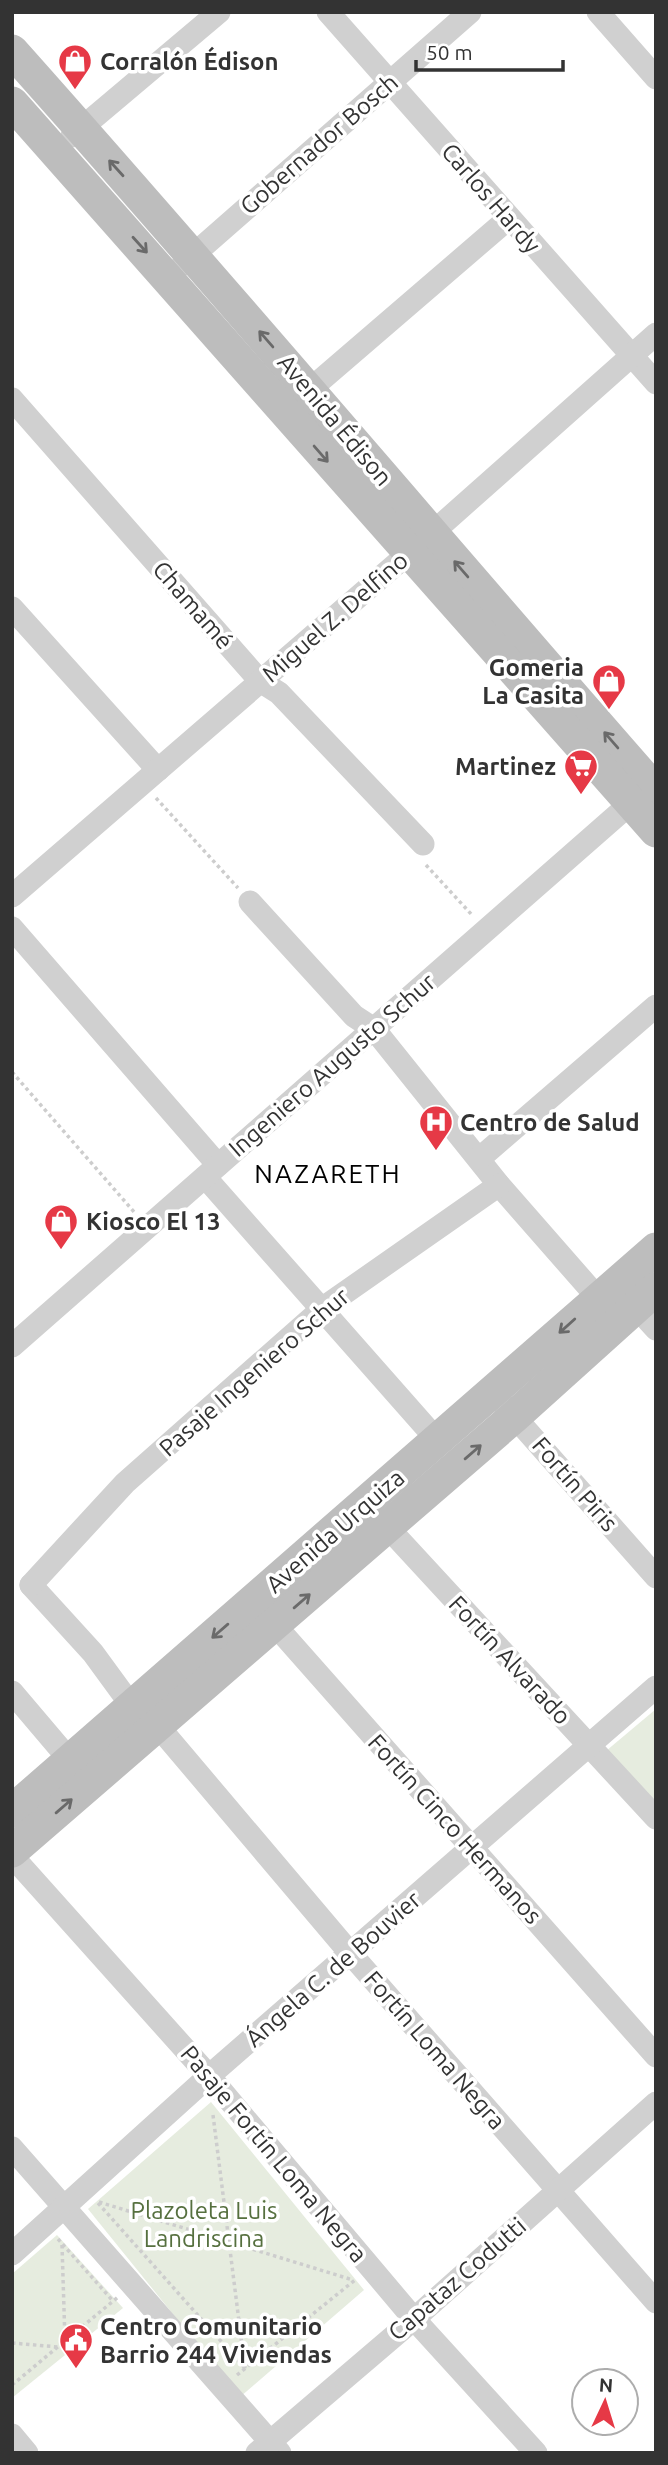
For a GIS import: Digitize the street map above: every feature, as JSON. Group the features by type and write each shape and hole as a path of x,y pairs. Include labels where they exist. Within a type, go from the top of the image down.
{"main road":[{"name":"Avenida Édison","path":"12,51 194,254 310,390 419,544"},
{"name":"Avenida Édison","path":"12,103 168,277 284,412 419,544 643,797 656,831"},
{"name":"Avenida Urquiza","path":"12,1811 68,1758 131,1705 386,1527 504,1405 598,1298 656,1249"},
{"name":"Avenida Urquiza","path":"12,1853 157,1725 367,1501 438,1441 504,1405 649,1309"}],"street":[{"path":"56,151 219,12"},
{"name":"Carlos Hardy","path":"328,12 508,219 656,383"},
{"name":"Gobernador Bosch","path":"168,277 471,12"},
{"path":"598,12 656,78"},
{"path":"284,412 508,219"},
{"name":"Miguel Z. Delfino","path":"16,885 150,777 656,334"},
{"name":"Chamamé","path":"12,399 260,681 279,693 423,844"},
{"path":"12,608 150,777"},
{"name":"Ingeniero Augusto Schur","path":"12,1346 486,930 643,797"},
{"path":"250,902 354,1016 374,1029 499,1185 598,1298 649,1309"},
{"path":"12,928 323,1307 438,1441"},
{"path":"480,1158 656,1006"},
{"name":"Pasaje Ingeniero Schur","path":"22,1587 125,1483 323,1307 499,1185"},
{"name":"Fortín Piris","path":"504,1405 656,1577"},
{"name":"Fortín Alvarado","path":"367,1501 386,1527 656,1818"},
{"name":"Fortín Loma Negra","path":"22,1587 93,1653 131,1705 157,1725 350,1953 656,2302"},
{"name":"Fortín Cinco Hermanos","path":"264,1613 656,2056"},
{"name":"Ángela C. de Bouvier","path":"12,2254 209,2076 473,1850 656,1687"},
{"path":"12,1692 68,1758"},
{"name":"Pasaje Fortín Loma Negra","path":"12,1853 209,2076 414,2319 536,2453"},
{"name":"Capataz Codutti","path":"269,2449 656,2102"},
{"path":"12,2148 132,2284 269,2449"},
{"path":"12,2435 27,2453"}],"path":[{"path":"150,777 250,902"},
{"path":"423,844 426,867 486,930"},
{"path":"12,1072 148,1227"},
{"path":"211,2102 246,2369"},
{"path":"235,2376 246,2369 355,2280 97,2202 246,2369"},
{"path":"45,2224 113,2301"},
{"path":"62,2243 65,2341"},
{"path":"12,2385 132,2284"},
{"path":"12,2343 58,2347"}],"green space":[{"path":"656,1709 656,1806 606,1751"},
{"name":"Plazoleta Luis Landriscina","path":"211,2102 364,2290 240,2397 88,2209"},
{"path":"57,2235 123,2308 12,2398 12,2274"}],"place":[{"name":"Corralón Édison","path":"75,91"},
{"name":"Gomeria La Casita","path":"609,711"},
{"name":"Martinez","path":"581,796"},
{"name":"Centro de Salud","path":"436,1152"},
{"name":"Kiosco El 13","path":"61,1251"},
{"name":"Centro Comunitario Barrio 244 Viviendas","path":"76,2370"}],"district":[{"name":"NAZARETH","path":"328,1173"}]}
